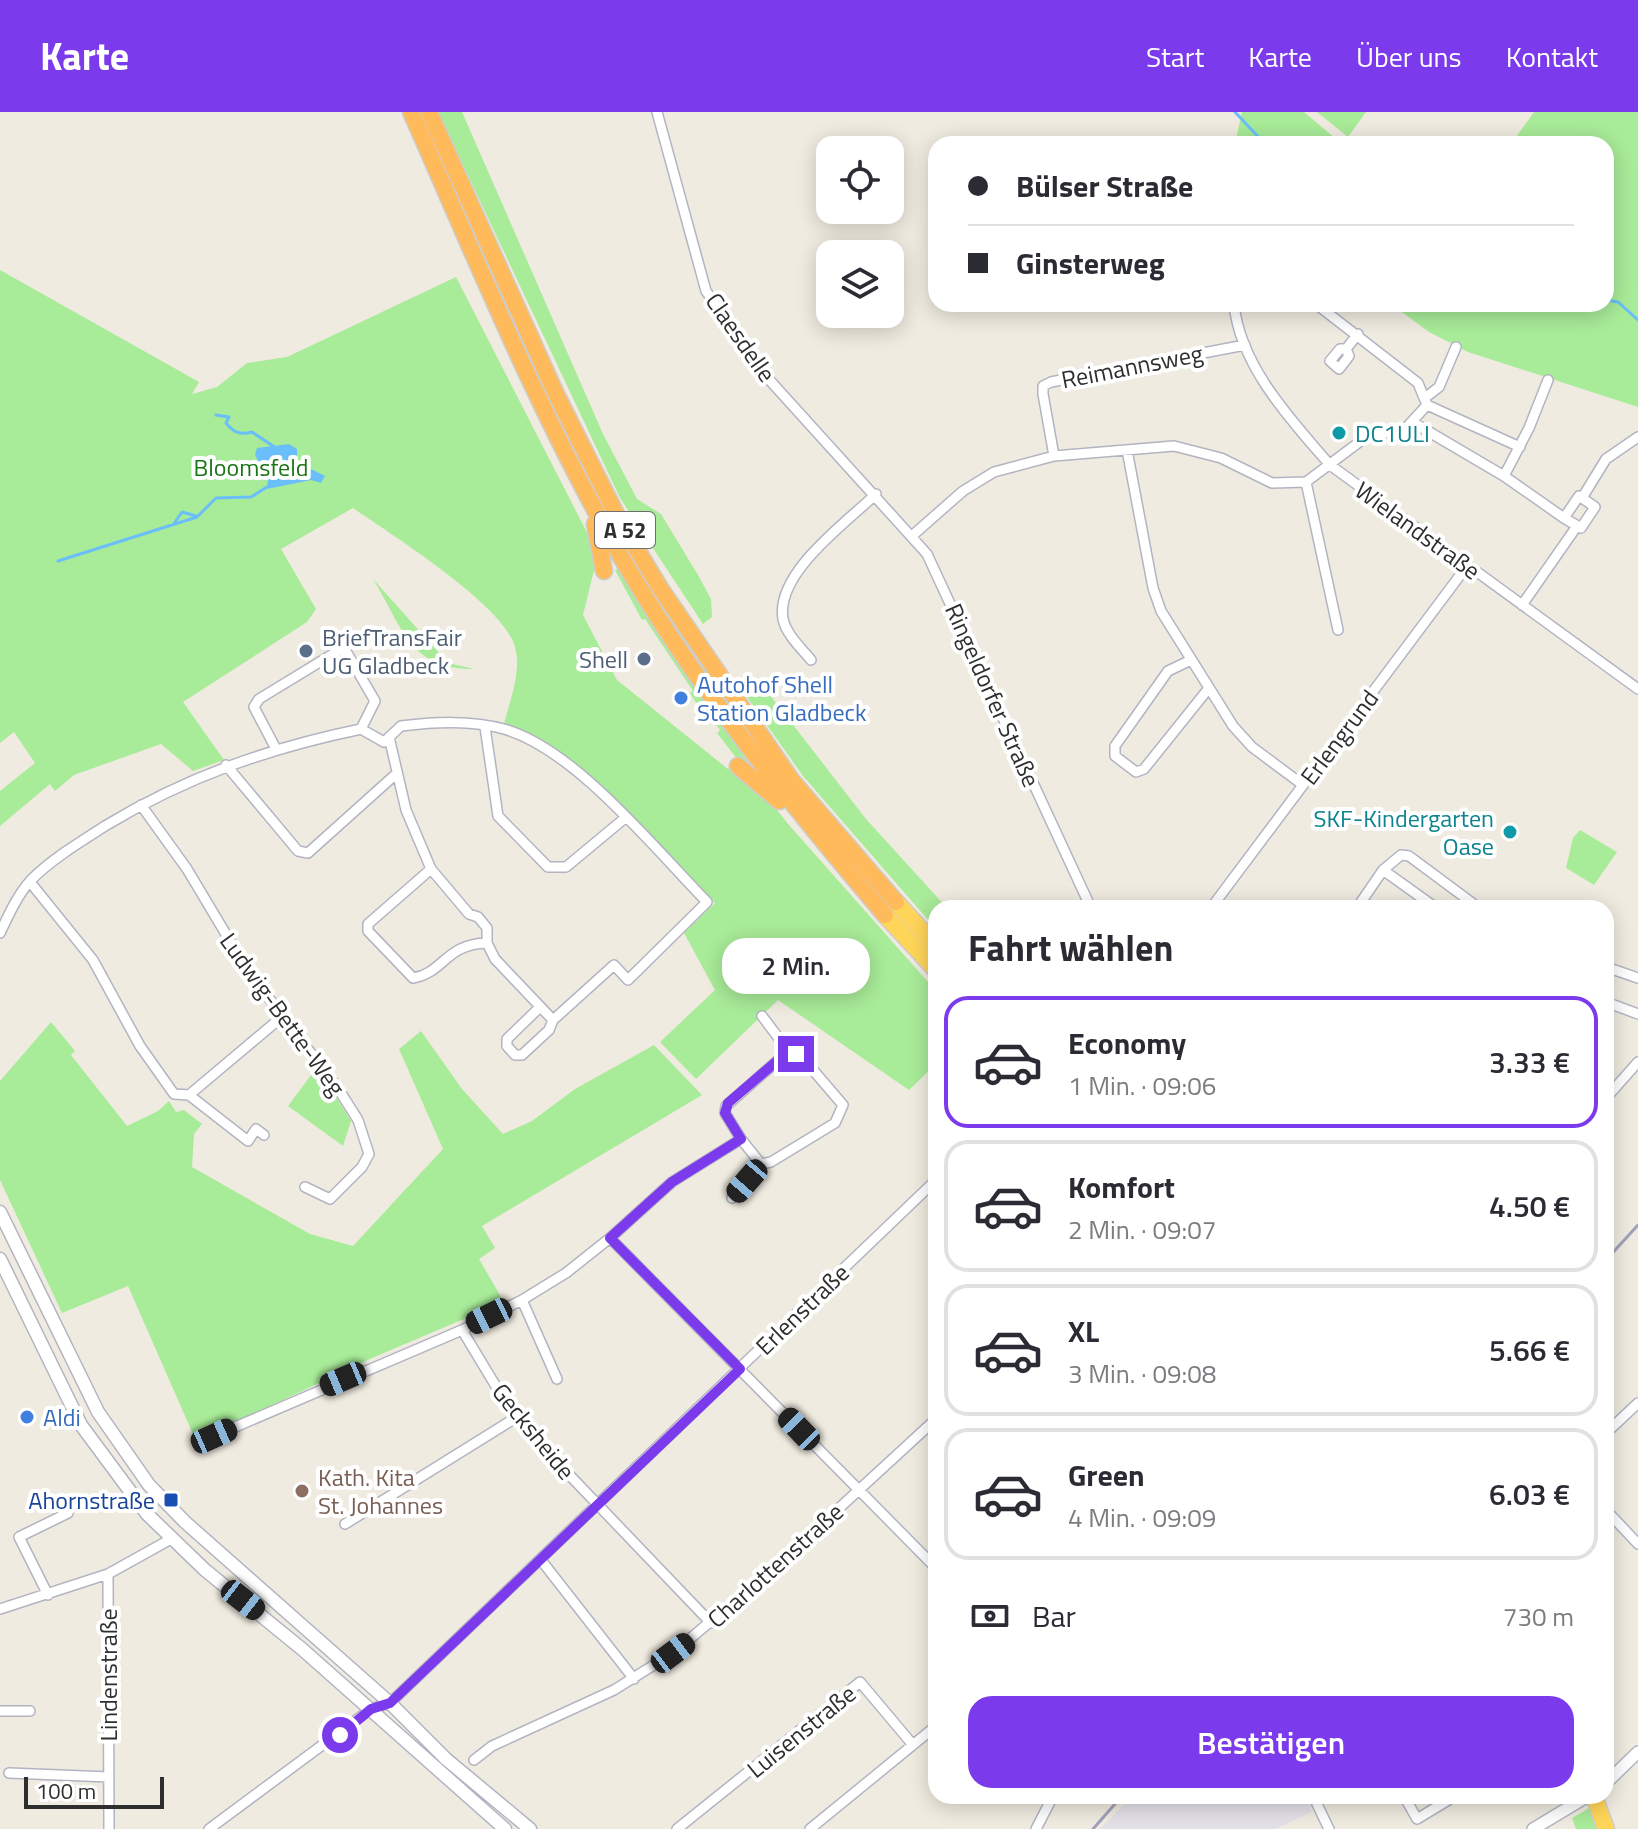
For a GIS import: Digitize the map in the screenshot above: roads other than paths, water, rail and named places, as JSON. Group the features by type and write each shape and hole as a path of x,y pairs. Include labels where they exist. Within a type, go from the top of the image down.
{"highway":[{"name":"A 52","path":"411,112 578,478 621,556 685,660 798,813 890,908"},
{"name":"A 52","path":"429,112 555,392 618,518 701,652 792,781 890,908"},
{"path":"578,478 603,552 604,571"},
{"path":"738,766 798,813"},
{"path":"890,908 928,939"},
{"path":"890,908 928,959"},
{"path":"1597,1804 1606,1829"},
{"path":"1608,1804 1617,1829"}],"main road":[{"path":"0,1212 98,1412 149,1485 185,1522 390,1703 446,1759 530,1829"},
{"path":"0,1259 81,1425 111,1469 171,1539 371,1709 505,1829"}],"street":[{"name":"Claesdelle","path":"657,112 706,291 765,375 833,449"},
{"name":"Wielandstraße","path":"1236,312 1245,345 1292,421 1330,465 1638,689"},
{"path":"1327,312 1418,383 1426,401 1520,447"},
{"path":"1346,349 1358,334"},
{"name":"Reimannsweg","path":"1054,456 1043,386 1245,345"},
{"path":"913,535 963,491 994,472 1054,456 1174,446 1221,458 1272,483 1306,482 1366,437 1396,431 1414,423 1426,401 1439,387 1456,347"},
{"path":"1504,476 1520,447 1548,380"},
{"path":"1414,423 1504,476 1564,518 1581,528 1595,507 1579,496 1564,518"},
{"path":"1582,498 1606,459 1638,437"},
{"name":"Ringeldorfer Straße","path":"833,449 913,535 938,573 1087,900"},
{"path":"1127,450 1153,588 1161,611 1233,726 1252,747 1303,785"},
{"path":"1306,482 1338,630"},
{"path":"811,660 789,633 783,617 788,587 798,568 876,494"},
{"path":"1522,605 1577,526"},
{"name":"Erlengrund","path":"1217,900 1467,566"},
{"path":"276,749 254,707 259,699 341,649 347,653 375,701 361,729"},
{"path":"1191,660 1168,671 1115,746 1115,756 1136,772 1144,769 1209,688"},
{"path":"0,933 30,882 68,851 141,805 226,765 276,749 361,729 384,742 401,726 446,723 505,729 546,748 625,818 707,902 628,980 614,965 553,1020 549,1030 522,1055 515,1055 507,1046 507,1039 539,1008"},
{"path":"485,727 498,816 548,867 566,867 625,818"},
{"path":"389,737 396,774 414,832 431,869 469,914 478,917 487,928 487,943 495,959 553,1020"},
{"path":"226,765 298,851 308,853 396,774"},
{"name":"Ludwig-Bette-Weg","path":"141,805 187,869 233,949 358,1120 369,1154 362,1167 330,1199 305,1187"},
{"path":"1362,900 1395,857 1409,856 1468,900"},
{"path":"431,869 379,913 368,924 368,931 413,978 424,977 464,943 487,943"},
{"path":"1383,870 1425,900"},
{"path":"30,882 63,919 93,960 140,1046 171,1090 186,1096 248,1141 256,1129 264,1135"},
{"path":"1614,970 1638,978"},
{"path":"1614,1005 1638,1014"},
{"path":"186,1096 283,1016"},
{"path":"732,1198 761,1164 807,1142 835,1123 842,1113 841,1100 801,1056 790,1053 762,1016"},
{"path":"761,1164 725,1113 726,1106 790,1053"},
{"path":"1614,1089 1638,1062"},
{"path":"208,1445 214,1436 462,1330 522,1300 566,1273 672,1182 741,1139"},
{"name":"Erlenstraße","path":"390,1703 928,1188"},
{"path":"610,1238 928,1560"},
{"path":"522,1300 557,1379"},
{"name":"Gecksheide","path":"462,1330 517,1417 711,1623"},
{"path":"1614,1426 1638,1403"},
{"path":"345,1524 517,1417"},
{"name":"Charlottenstraße","path":"474,1760 492,1746 634,1679 711,1623 928,1426"},
{"path":"48,1595 19,1537 68,1513"},
{"path":"1614,1518 1638,1544"},
{"path":"0,1609 108,1574 171,1539"},
{"path":"541,1560 634,1679"},
{"name":"Lindenstraße","path":"108,1574 109,1829"},
{"name":"Luisenstraße","path":"677,1829 860,1682 913,1745"},
{"path":"209,1829 371,1709 390,1703"},
{"path":"0,1711 30,1711"},
{"path":"815,1828 928,1733"},
{"path":"1614,1776 1638,1752"},
{"name":"Lindenstraße","path":"9,1773 109,1777"},
{"path":"1036,1829 1049,1804"},
{"path":"1317,1804 1329,1829"},
{"path":"1408,1804 1418,1824 1444,1804"},
{"path":"1533,1829 1576,1804"}],"water":[{"path":"289,444 297,449 297,462 325,476 321,483 311,480 267,489 268,479 255,455 257,448"}],"waterway":[{"path":"1235,112 1258,136"},
{"path":"1614,301 1638,320"},
{"path":"216,415 229,417 226,423 235,431 252,432 276,448"},
{"path":"58,561 197,517 216,498 251,497 267,487"},
{"path":"173,525 182,512 196,516"}],"railway":[{"path":"1614,1251 1638,1225"},
{"path":"1093,1829 1115,1804"}],"place":[{"name":"DC1ULI","path":"1339,433"},
{"name":"BriefTransFair UG Gladbeck","path":"306,651"},
{"name":"Shell","path":"644,659"},
{"name":"Autohof Shell Station Gladbeck","path":"681,698"},
{"name":"SKF-Kindergarten Oase","path":"1510,832"},
{"name":"Aldi","path":"27,1417"},
{"name":"Kath. Kita St. Johannes","path":"302,1491"},
{"name":"Ahornstraße","path":"171,1500"}],"park label":[{"name":"Bloomsfeld","path":"251,467"}]}
